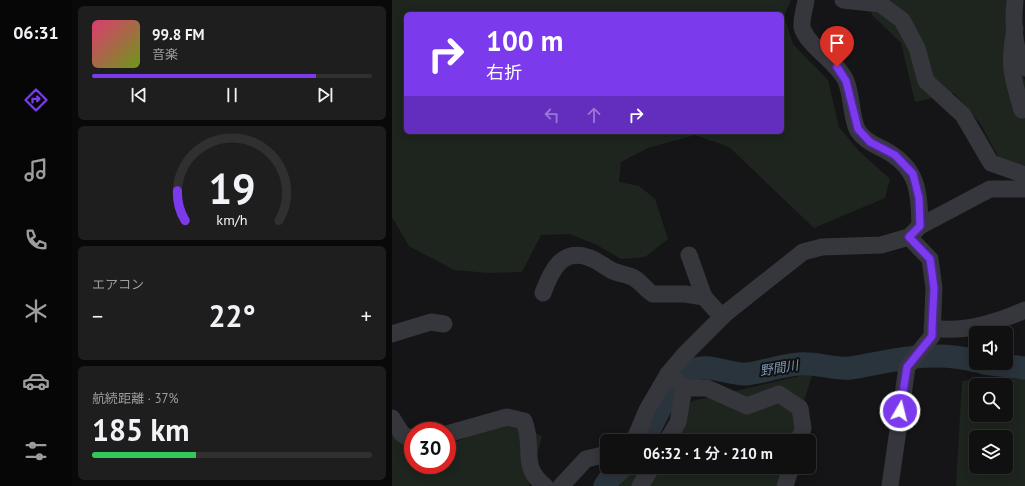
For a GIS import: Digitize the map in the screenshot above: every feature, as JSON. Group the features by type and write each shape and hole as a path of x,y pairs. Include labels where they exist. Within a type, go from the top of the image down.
{"street":[{"path":"806,0 802,27 812,42 837,67 846,81 858,129 870,142 895,155 913,174 919,198 914,232 930,259 934,288 932,336 907,367 890,486"},
{"path":"843,0 880,4 902,20 917,48 926,81 963,115 991,163 1025,175"},
{"path":"1015,0 1013,20 1019,59 1025,68"},
{"path":"1015,29 1010,53 1010,68 1022,110"},
{"path":"637,434 647,410 668,374 684,355 722,317 803,252 822,247 881,245 914,232 990,189 1025,189"},
{"path":"543,292 554,268 558,263 564,259 582,255 613,271 636,279 653,294 685,294 704,298"},
{"path":"689,255 704,298 722,317"},
{"path":"932,328 945,330 985,324 1025,310"},
{"path":"392,334 431,322 444,324"},
{"path":"668,374 684,388 707,388 747,406 779,394 800,408 803,428 801,434"},
{"path":"671,434 678,422 684,388"},
{"path":"456,431 507,417 524,421 528,431 529,468 538,481 545,486"},
{"path":"392,418 404,435"},
{"path":"561,486 586,459 600,456"},
{"path":"640,486 648,474"},
{"path":"785,486 789,474"}],"shaded area":[{"path":"392,0 791,0 784,16 793,44 828,80 839,127 859,151 890,179 885,198 814,228 729,147 695,135 648,148 621,162 619,182 639,186 655,199 668,239 645,257 621,259 597,245 570,234 541,235 522,272 489,273 454,270 409,246 392,217"},
{"path":"869,0 1006,0 1016,60 1025,81 1025,166 999,158 980,123 954,93 915,102 901,43 872,15"},
{"path":"813,373 793,434 664,434 692,401"},
{"path":"1013,379 1025,379 1025,486 956,486 962,381 969,380 969,422 1013,422"},
{"path":"507,421 542,436 529,486 392,486 392,427 404,429 404,474 456,474 456,441"},
{"path":"629,474 780,474 776,486 619,486"}],"waterway":[{"name":"野間川","path":"647,434 667,395 679,379 694,369 709,368 746,374 799,364 851,368 913,357 944,356 969,360"},
{"name":"野間川","path":"1013,367 1025,368"},
{"name":"野間川","path":"605,486 614,474"}],"route":[{"path":"837,67 846,81 858,129 870,142 895,155 913,174 919,198 920,226 909,237 930,259 934,288 932,336 907,367 900,411"}]}
